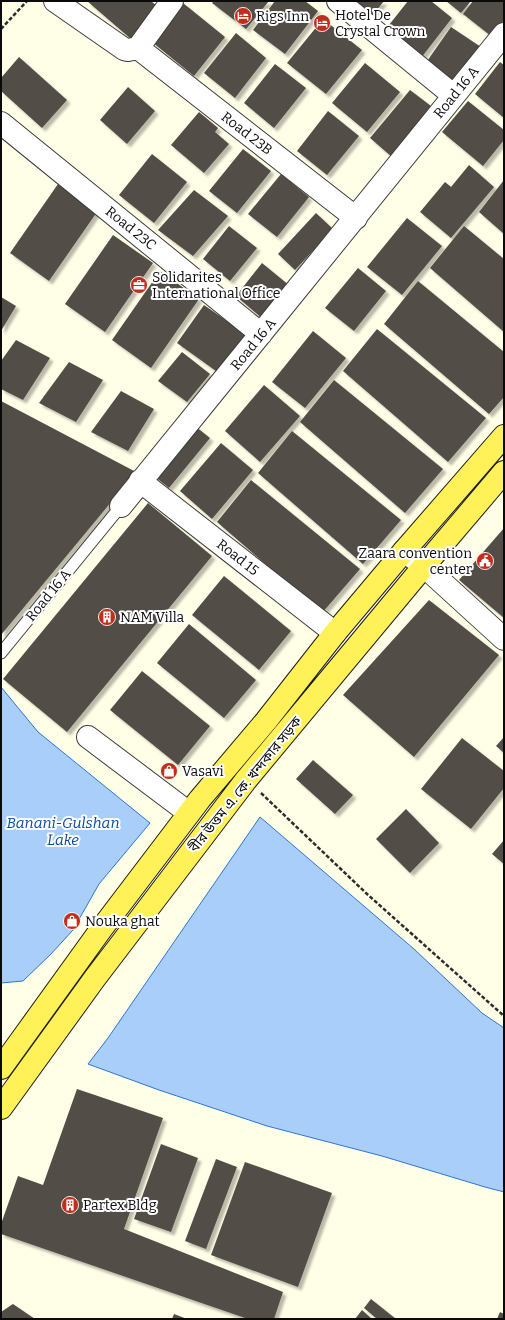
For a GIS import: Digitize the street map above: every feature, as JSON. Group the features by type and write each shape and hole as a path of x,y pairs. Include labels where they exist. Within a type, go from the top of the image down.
{"main road":[{"name":"বীর উত্তম এ. কে. খন্দকার সড়ক","path":"1,1068 102,928 189,813 266,721 335,633 504,436"},
{"name":"বীর উত্তম এ. কে. খন্দকার সড়ক","path":"1,1108 95,978 246,780 504,472"}],"street":[{"path":"55,1 128,50 138,48 172,1"},
{"path":"338,1 453,96"},
{"name":"Road 16 A","path":"121,506 504,34"},
{"name":"Road 23B","path":"138,48 356,218"},
{"name":"Road 23C","path":"1,123 261,334"},
{"name":"Road 15","path":"140,481 335,633"},
{"path":"404,551 424,566 504,639"},
{"path":"88,738 189,813"}],"lane":[{"name":"Road 16 A","path":"1,653 121,506"}],"path":[{"path":"1,29 27,1"},
{"path":"246,780 367,894 504,1016"}],"water":[{"name":"Banani-Gulshan Lake","path":"1,687 38,732 150,823 99,884 73,930 51,954 23,981 1,983"},
{"path":"260,817 414,949 482,1013 504,1028 504,1192 382,1156 267,1126 159,1090 88,1064 108,1038"}],"building":[{"path":"87,1 151,1 158,7 131,39"},
{"name":"Rigs Inn","path":"214,1 269,1 246,29 212,3"},
{"path":"275,1 305,1 318,11 285,54 253,30"},
{"path":"356,1 384,1 373,15"},
{"path":"408,1 431,1 452,18 421,58 385,30"},
{"path":"446,1 471,1 461,13"},
{"path":"473,1 504,1 504,20 491,36 463,14"},
{"path":"183,3 225,37 194,76 152,42"},
{"path":"323,19 362,50 326,94 287,63"},
{"path":"451,27 481,47 454,84 425,64"},
{"path":"236,33 266,58 235,98 204,73"},
{"path":"19,57 67,100 42,128 1,91 1,78"},
{"path":"500,62 504,65 504,118 475,94"},
{"path":"365,63 400,92 367,132 332,103"},
{"path":"275,64 306,88 274,128 244,103"},
{"path":"128,87 155,111 127,144 100,120"},
{"path":"410,90 431,106 392,157 370,138"},
{"path":"468,101 504,130 504,140 483,166 442,132"},
{"path":"328,111 359,136 327,175 297,151"},
{"path":"199,112 218,128 215,132 229,144 204,173 171,145"},
{"path":"243,149 271,171 237,213 209,191"},
{"path":"152,154 187,182 154,223 119,195"},
{"path":"469,165 494,187 451,238 420,212 445,182 451,187"},
{"path":"281,174 309,197 277,237 248,214"},
{"path":"504,180 504,234 479,212"},
{"path":"58,184 97,212 49,281 10,253"},
{"path":"194,190 228,216 193,256 158,230"},
{"path":"316,213 333,229 295,270 278,254"},
{"path":"407,218 442,246 402,295 367,267"},
{"path":"229,226 257,248 230,281 203,259"},
{"path":"464,226 504,259 504,332 430,268"},
{"path":"113,235 153,263 105,332 65,304"},
{"path":"262,263 290,286 263,319 236,296"},
{"path":"358,268 386,291 354,331 325,308"},
{"path":"160,271 199,299 151,368 112,340"},
{"path":"418,281 504,352 504,397 489,414 384,324"},
{"path":"1,297 16,306 1,331"},
{"path":"204,305 247,335 216,371 177,343"},
{"path":"377,329 486,418 448,462 343,371"},
{"path":"313,331 346,358 305,408 272,382"},
{"path":"16,340 50,358 23,400 1,389 1,361"},
{"path":"182,352 210,374 187,402 158,381"},
{"path":"69,362 103,380 76,422 39,403"},
{"path":"334,380 443,469 405,513 300,422"},
{"path":"264,385 300,416 260,462 225,431"},
{"path":"121,391 154,409 128,451 91,432"},
{"path":"1,401 136,472 1,635"},
{"path":"195,426 210,438 169,488 154,476"},
{"path":"292,431 401,520 363,564 258,473"},
{"path":"221,443 253,470 212,519 180,491"},
{"path":"251,480 360,569 322,613 217,522"},
{"name":"NAM Villa","path":"148,503 212,556 67,732 3,679"},
{"path":"504,528 504,618 459,580"},
{"path":"224,576 291,631 259,670 192,615"},
{"path":"429,600 499,655 414,757 343,695"},
{"path":"189,624 256,680 224,718 157,663"},
{"path":"142,671 210,726 178,765 110,710"},
{"path":"504,737 504,753 496,746"},
{"path":"462,738 504,771 504,788 471,829 421,789"},
{"path":"313,760 353,795 335,814 296,779"},
{"path":"406,809 439,843 410,873 376,839"},
{"path":"504,840 504,864 492,854"},
{"name":"Partex Bldg","path":"77,1089 163,1118 124,1229 283,1292 274,1319 248,1319 1,1234 1,1224 18,1176 43,1185"},
{"path":"161,1144 198,1158 171,1232 134,1219"},
{"path":"216,1159 237,1167 206,1249 185,1241"},
{"path":"245,1162 332,1193 298,1287 211,1255"},
{"path":"371,1299 396,1319 377,1319 364,1308"},
{"path":"13,1304 35,1319 1,1319 1,1312"},
{"path":"362,1310 372,1319 355,1319"},
{"path":"500,1312 504,1314 504,1319 497,1319"},
{"path":"174,1314 187,1319 172,1319"}],"place":[{"name":"Rigs Inn","path":"243,16"},
{"name":"Hotel De Crystal Crown","path":"322,23"},
{"name":"Solidarites International Office","path":"139,285"},
{"name":"Zaara convention center","path":"485,561"},
{"name":"NAM Villa","path":"107,617"},
{"name":"Vasavi","path":"169,771"},
{"name":"Nouka ghat","path":"72,921"},
{"name":"Partex Bldg","path":"70,1205"}]}
